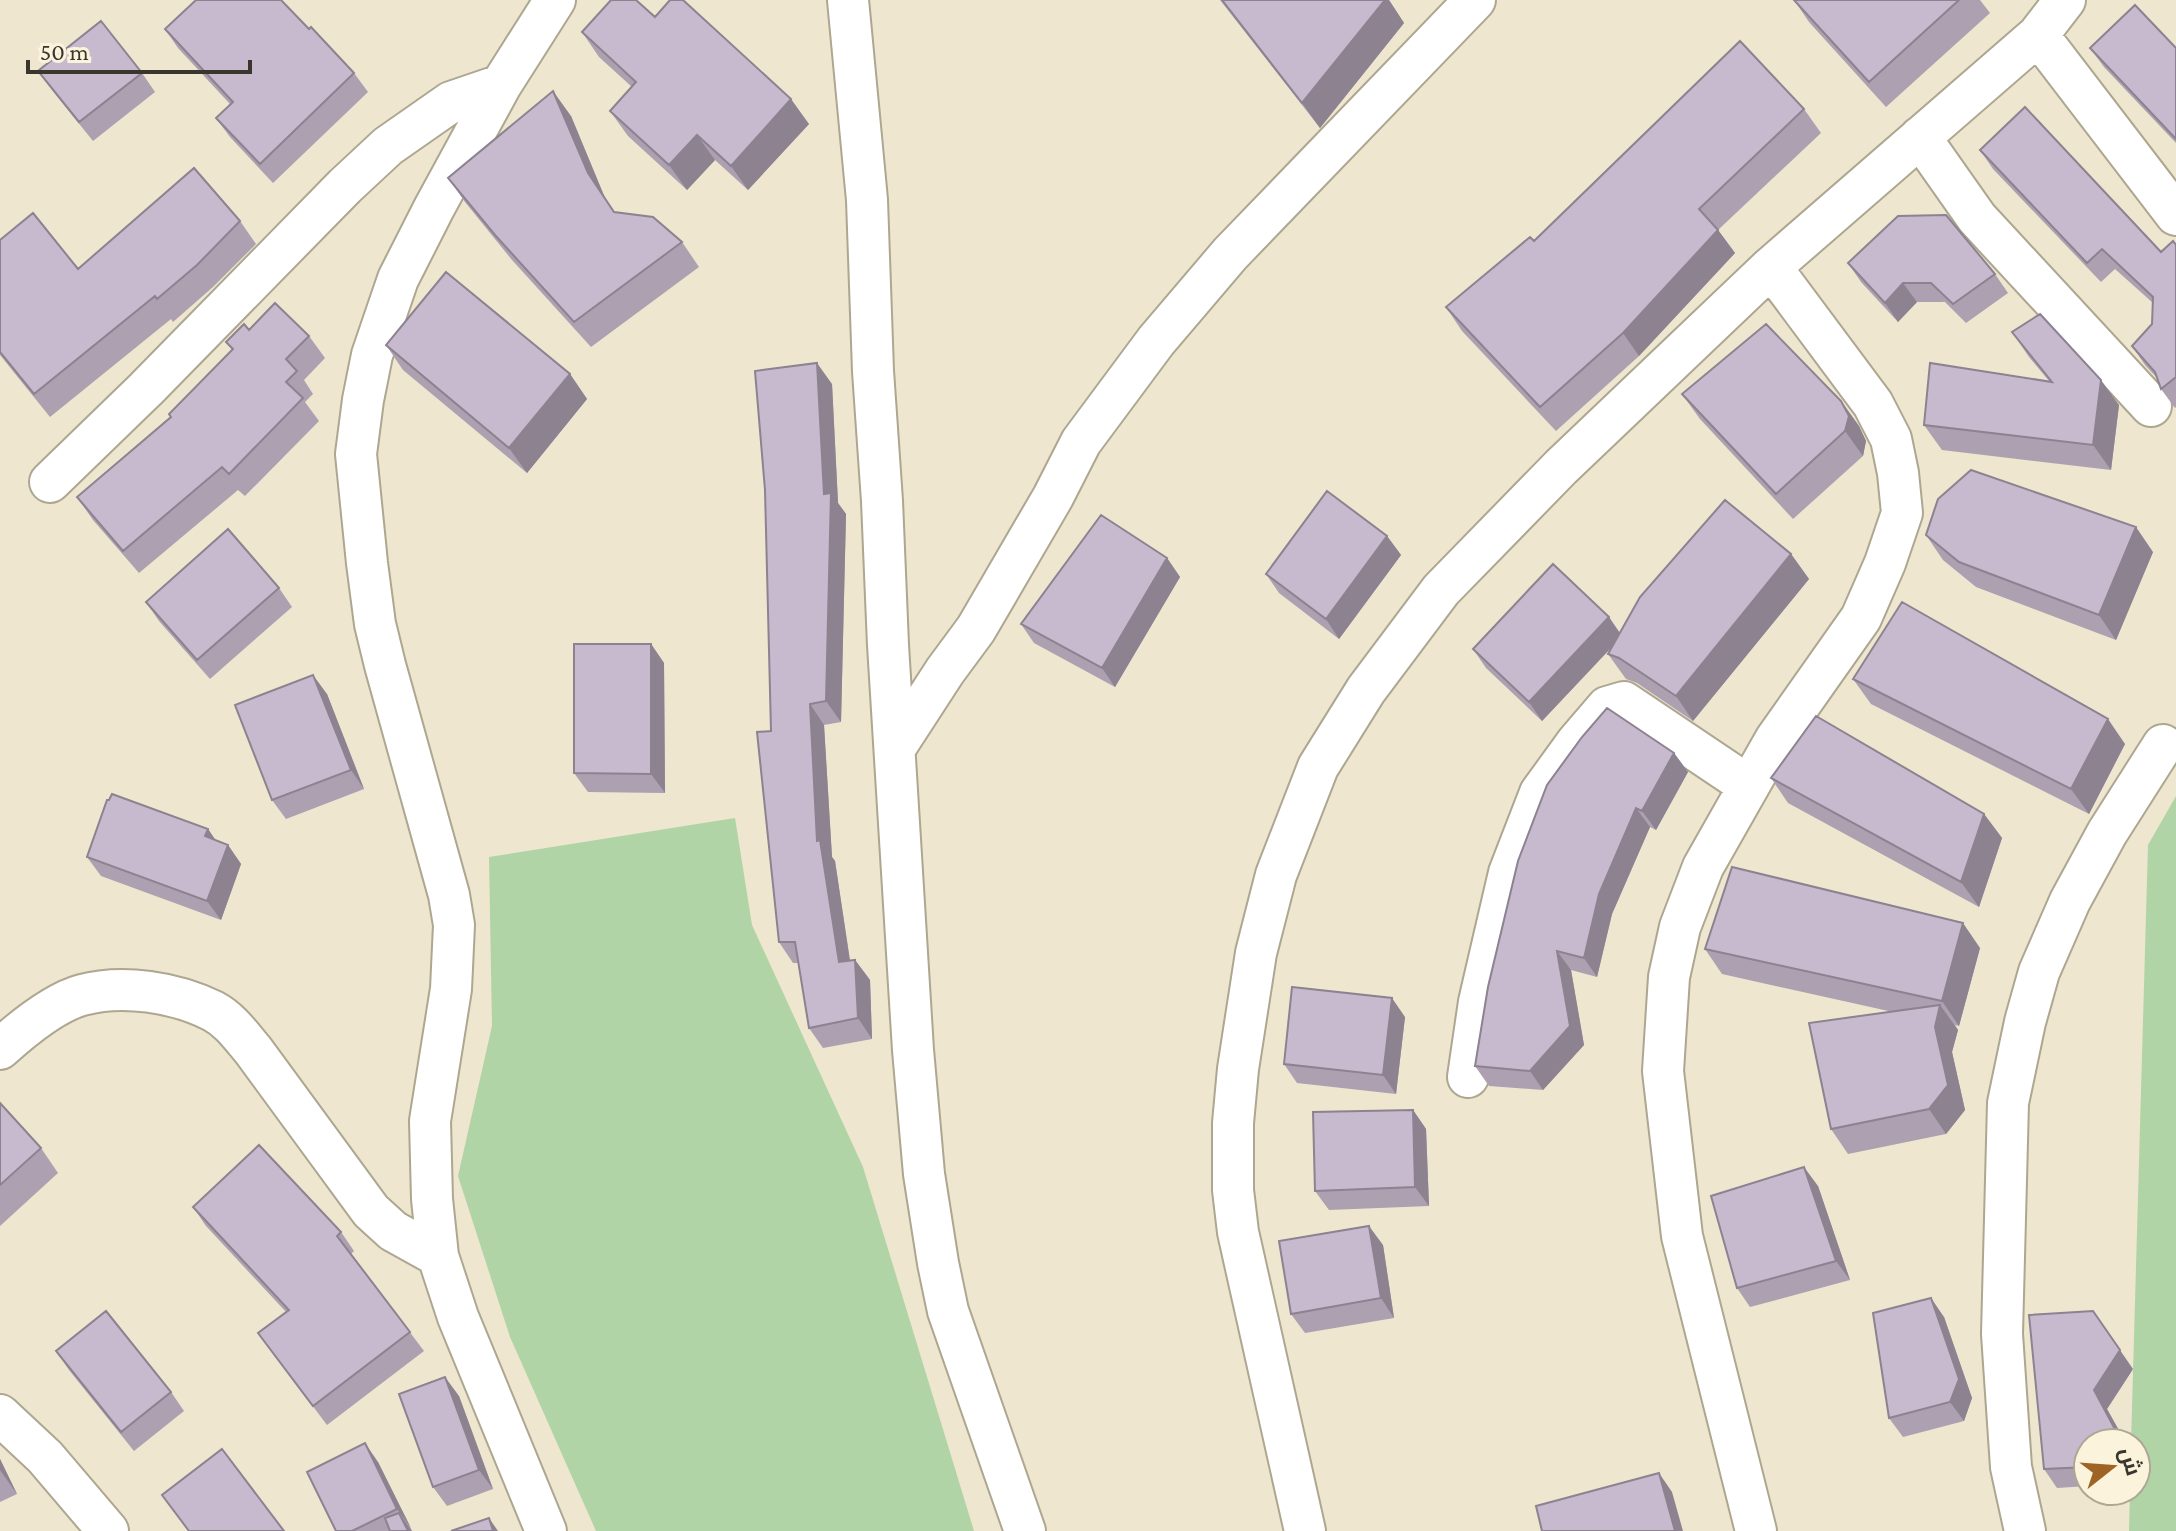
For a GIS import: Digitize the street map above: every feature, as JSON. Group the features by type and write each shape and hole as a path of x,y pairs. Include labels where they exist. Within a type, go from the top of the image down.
{"street":[{"path":"546,1531 458,1317 438,1256 432,1199 430,1121 451,989 454,925 449,895 375,624 356,454 372,355 398,279 501,85 555,0"},
{"path":"848,0 867,200 873,371 895,748 913,1050 924,1174 948,1311 1025,1531"},
{"path":"895,748 976,629 1053,497 1081,442 1156,341 1230,254 1475,0"},
{"path":"1305,1531 1238,1232 1233,1190 1233,1123 1256,953 1276,875 1318,767 1366,690 1441,590 1561,467 1771,267 2038,35 2065,0"},
{"path":"2038,35 2176,215"},
{"path":"50,482 388,146 451,102 501,85"},
{"path":"1920,137 1977,218 2151,406"},
{"path":"1756,1531 1682,1236 1663,1071 1669,977 1680,927 1703,867 1775,740 1861,618 1902,513 1891,439 1873,404 1771,267"},
{"path":"1468,1077 1479,1002 1509,873 1540,793 1607,707 1624,702 1749,786"},
{"path":"2025,1531 2011,1467 2002,1334 2008,1103 2039,972 2064,915 2107,833 2163,745"},
{"path":"0,1049 47,1012 80,996 126,990 186,1001 215,1012 253,1050 371,1211 393,1231 438,1256"},
{"path":"0,1415 45,1457 108,1531"}],"green space":[{"path":"2176,796 2176,1531 2129,1531 2130,1507 2152,1507 2152,1427 2131,1427 2148,845"},
{"path":"735,818 752,925 863,1167 974,1531 596,1531 510,1337 458,1176 492,1026 489,857"}],"building":[{"path":"196,0 281,0 354,73 260,164 216,118 233,102 165,29"},
{"path":"611,0 636,0 655,17 670,0 683,0 791,99 731,166 697,135 669,165 610,111 636,82 582,32"},
{"path":"1222,0 1385,0 1302,103"},
{"path":"1794,0 1959,0 1869,82"},
{"path":"2135,5 2176,48 2176,139 2090,48"},
{"path":"101,21 142,73 79,122 38,71"},
{"path":"1740,41 1804,109 1699,209 1718,230 1623,333 1540,407 1446,307 1530,237 1534,241"},
{"path":"553,91 588,173 614,212 653,217 682,242 574,322 448,178"},
{"path":"2025,107 2161,252 2173,241 2176,245 2176,377 2161,389 2155,372 2132,346 2152,324 2153,297 2102,249 2087,263 1980,150"},
{"path":"194,168 240,221 197,265 157,299 155,296 34,394 0,352 0,240 33,213 78,269"},
{"path":"1946,215 1995,274 1953,304 1931,283 1903,283 1885,303 1848,263 1898,216"},
{"path":"446,272 570,374 509,448 386,345"},
{"path":"275,303 309,336 286,359 297,371 286,382 303,398 229,474 222,467 123,551 77,497 171,417 169,414 233,349 226,342 244,324 249,330"},
{"path":"2040,314 2101,380 2093,445 1924,425 1930,363 2052,382 2012,332"},
{"path":"1766,324 1841,401 1849,416 1845,431 1776,494 1682,394"},
{"path":"817,363 824,494 831,493 826,701 810,704 817,841 820,840 839,962 855,960 858,1018 809,1028 795,942 779,942 757,732 771,731 765,490 755,371"},
{"path":"1971,470 2136,527 2099,615 1959,562 1926,535 1938,499"},
{"path":"1327,491 1387,536 1326,619 1266,574"},
{"path":"1725,500 1791,554 1676,696 1608,654 1640,597"},
{"path":"1101,515 1167,558 1102,668 1021,624"},
{"path":"228,529 279,588 197,660 146,602"},
{"path":"1553,564 1609,617 1529,702 1473,649"},
{"path":"1902,602 2108,719 2071,789 1853,679"},
{"path":"574,644 651,644 651,774 574,773"},
{"path":"313,675 351,770 272,800 235,705"},
{"path":"1607,708 1674,753 1642,811 1636,808 1599,894 1584,958 1557,951 1570,1026 1530,1071 1475,1066 1488,987 1518,861 1547,785"},
{"path":"1816,716 1984,814 1961,882 1771,778"},
{"path":"112,794 208,829 205,836 228,845 207,901 87,857 107,800"},
{"path":"1732,867 1963,923 1942,1001 1705,949"},
{"path":"1292,987 1392,998 1383,1075 1284,1064"},
{"path":"1940,1005 1935,1027 1948,1085 1929,1109 1831,1129 1809,1023"},
{"path":"0,1103 41,1148 0,1185"},
{"path":"1413,1110 1415,1187 1315,1191 1313,1112"},
{"path":"259,1145 341,1232 337,1236 410,1332 313,1406 258,1333 289,1310 193,1207"},
{"path":"1804,1167 1836,1261 1737,1288 1711,1196"},
{"path":"1369,1226 1381,1298 1291,1314 1279,1241"},
{"path":"1931,1298 1959,1379 1950,1402 1889,1418 1873,1313"},
{"path":"106,1311 171,1392 121,1432 56,1351"},
{"path":"2093,1311 2120,1350 2094,1390 2114,1427 2072,1427 2072,1468 2044,1469 2029,1315"},
{"path":"445,1377 479,1470 433,1487 399,1394"},
{"path":"365,1443 397,1509 352,1531 336,1531 307,1472"},
{"path":"222,1449 284,1531 189,1531 162,1495"},
{"path":"1659,1473 1675,1531 1542,1531 1536,1506"},
{"path":"399,1513 408,1531 390,1531 385,1518"},
{"path":"489,1518 493,1531 451,1531"}]}
